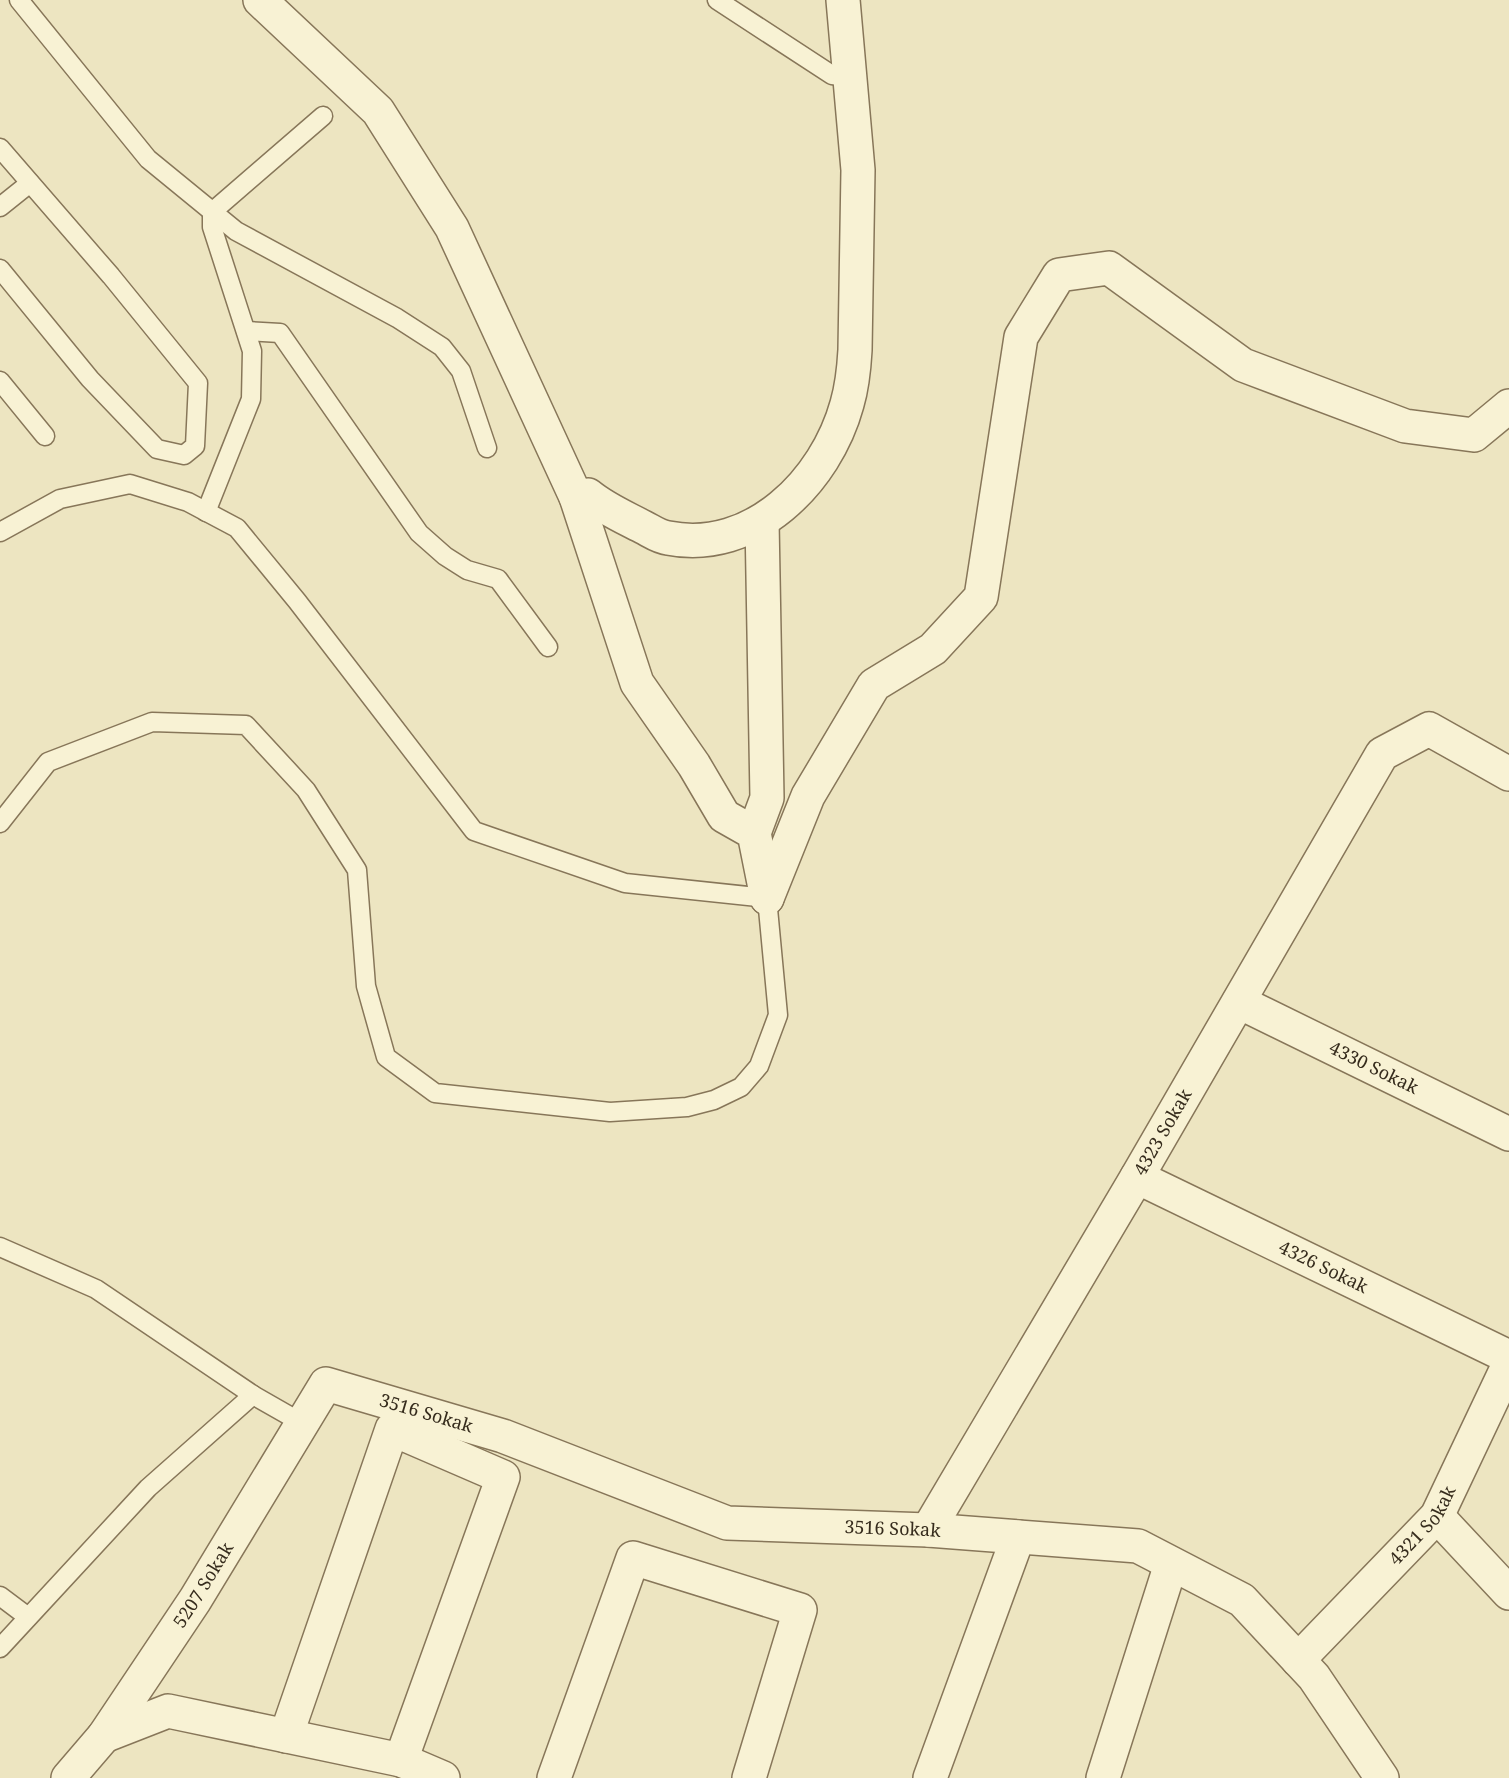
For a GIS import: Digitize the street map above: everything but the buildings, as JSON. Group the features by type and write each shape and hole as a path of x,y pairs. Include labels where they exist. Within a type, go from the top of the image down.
{"street":[{"path":"260,0 378,111 452,228 576,497 637,683 694,765 724,816 754,833"},
{"path":"576,497 588,495 603,507 665,538 704,540 723,537 744,531 779,509 797,492 826,454 848,404 855,350 858,170 843,0"},
{"path":"767,898 808,796 874,686 933,649 981,597 1021,337 1059,275 1109,268 1244,365 1405,426 1474,435 1509,406"},
{"path":"762,521 767,798 754,833 767,898"},
{"name":"4323 Sokak","path":"928,1530 1137,1177 1382,754 1428,729 1509,774"},
{"name":"4330 Sokak","path":"1239,1002 1509,1134"},
{"name":"4326 Sokak","path":"1137,1177 1509,1357"},
{"name":"4321 Sokak","path":"1298,1659 1437,1516 1509,1365"},
{"name":"3516 Sokak","path":"326,1384 503,1436 727,1523 928,1530 1138,1546 1242,1600 1314,1677 1382,1778"},
{"name":"5207 Sokak","path":"68,1778 104,1736 195,1600 326,1384"},
{"path":"286,1736 392,1429 503,1476 401,1760"},
{"path":"1437,1516 1509,1593"},
{"path":"930,1778 1018,1537"},
{"path":"554,1778 633,1558 800,1610 749,1778"},
{"path":"1103,1778 1171,1564"},
{"path":"104,1736 168,1712 401,1760 443,1778"}],"lane":[{"path":"19,0 148,159 212,212 236,231 397,318 442,347 461,370 487,448"},
{"path":"717,0 832,75 849,77"},
{"path":"206,512 251,399 252,351 212,227 212,212 323,116"},
{"path":"0,148 111,276 198,383 195,446 184,456 157,449 90,379 0,269"},
{"path":"0,207 30,183"},
{"path":"246,331 280,333 419,533 445,556 467,570 498,579 548,647"},
{"path":"0,381 45,436"},
{"path":"0,532 60,499 130,484 188,502 237,528 304,610 474,831 625,883 767,898 778,1015 759,1066 741,1087 714,1100 687,1107 610,1112 435,1093 387,1057 366,986 357,870 306,790 246,725 152,722 48,762 0,823"},
{"path":"0,1247 96,1289 254,1395 302,1423"},
{"path":"0,1648 148,1488 254,1395"},
{"path":"0,1596 28,1617"}]}
